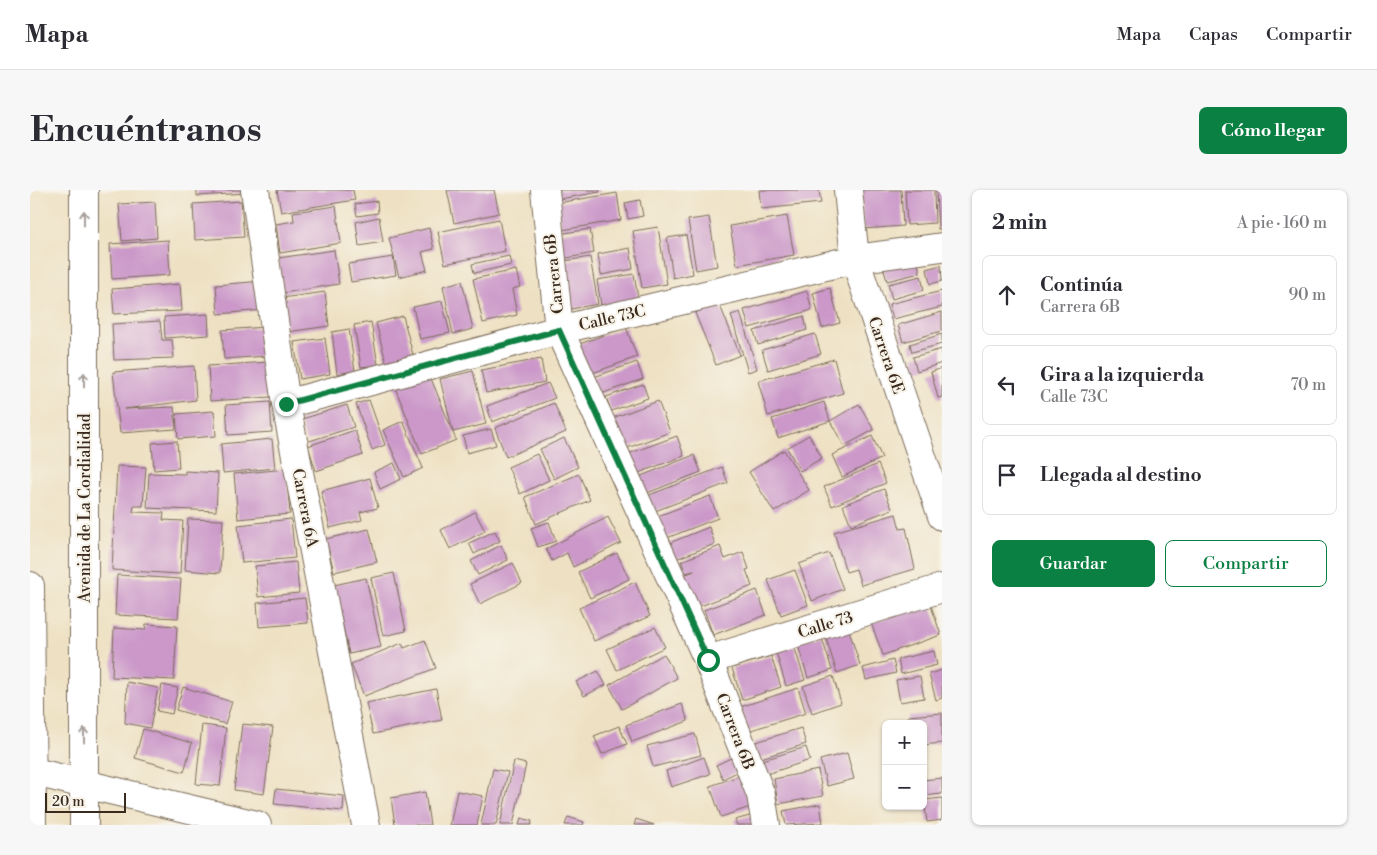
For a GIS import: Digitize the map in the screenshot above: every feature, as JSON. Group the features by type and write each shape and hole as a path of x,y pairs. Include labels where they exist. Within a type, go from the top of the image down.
{"street":[{"name":"Avenida de La Cordialidad","path":"84,190 84,825"},
{"name":"Carrera 6A","path":"255,190 286,404 366,825"},
{"name":"Carrera 6B","path":"545,190 559,330 708,660 760,795 766,825"},
{"name":"Carrera 6E","path":"848,190 855,259 942,516"},
{"name":"Calle 73C","path":"286,404 559,330 855,259 942,246"},
{"path":"30,586 32,825"},
{"name":"Calle 73","path":"708,660 942,588"},
{"path":"31,772 257,825"}],"building":[{"path":"197,190 247,190 247,193 197,196"},
{"path":"277,190 353,190 355,200 281,212"},
{"path":"447,190 494,190 499,213 454,223"},
{"path":"553,190 599,190 600,192 554,200"},
{"path":"759,190 819,190 821,203 761,209"},
{"path":"861,190 901,190 903,226 863,229"},
{"path":"905,190 934,190 935,223 907,225"},
{"path":"936,190 942,190 942,229 938,229"},
{"path":"617,193 621,220 562,230 557,203"},
{"path":"640,200 643,216 628,219 625,203"},
{"path":"241,201 244,237 195,240 193,204"},
{"path":"377,201 378,213 357,216 355,204"},
{"path":"155,202 157,238 122,241 119,204"},
{"path":"336,206 341,243 280,253 276,224 294,221 293,212"},
{"path":"787,216 794,255 737,265 730,226"},
{"path":"379,217 383,242 359,246 356,222"},
{"path":"709,217 717,266 696,270 688,220"},
{"path":"499,219 505,251 445,264 438,232"},
{"path":"658,227 667,284 642,288 633,231"},
{"path":"429,228 434,249 422,252 427,270 399,277 389,238"},
{"path":"590,229 594,253 556,260 552,235"},
{"path":"686,235 693,274 673,278 667,238"},
{"path":"168,240 170,275 112,279 110,244"},
{"path":"630,248 633,269 601,275 598,254"},
{"path":"334,250 339,284 283,293 278,258"},
{"path":"916,255 920,273 887,281 882,263"},
{"path":"509,256 511,265 474,273 472,264"},
{"path":"393,257 396,275 351,282 348,264"},
{"path":"590,257 598,304 566,310 558,262"},
{"path":"941,265 942,281 930,284 927,269"},
{"path":"516,270 520,287 512,289 517,315 483,323 473,279"},
{"path":"634,274 638,298 601,305 597,280"},
{"path":"921,276 924,290 892,299 888,284"},
{"path":"263,281 265,310 218,314 216,285"},
{"path":"462,281 473,329 453,334 443,286"},
{"path":"180,284 182,311 114,314 112,289"},
{"path":"830,288 840,323 822,328 813,293"},
{"path":"807,291 812,310 749,328 744,310"},
{"path":"942,291 942,307 893,319 889,304"},
{"path":"325,292 329,326 287,332 282,298"},
{"path":"442,301 450,333 420,339 413,307"},
{"path":"719,303 740,355 716,365 695,313"},
{"path":"740,312 757,369 748,372 731,315"},
{"path":"942,312 942,331 903,342 898,325"},
{"path":"208,314 209,335 165,338 164,317"},
{"path":"403,316 413,355 386,362 376,323"},
{"path":"804,316 807,330 758,345 754,331"},
{"path":"160,321 162,340 172,340 174,358 114,360 112,324"},
{"path":"371,322 378,365 361,367 354,325"},
{"path":"266,327 268,356 224,359 222,330"},
{"path":"626,327 637,357 584,376 574,346"},
{"path":"349,329 355,371 337,374 332,332"},
{"path":"815,334 821,354 768,370 762,350"},
{"path":"942,334 942,344 912,352 910,344"},
{"path":"325,338 330,374 300,379 294,342"},
{"path":"942,349 942,363 917,371 913,357"},
{"path":"541,359 545,382 486,393 481,370"},
{"path":"834,359 843,393 768,416 758,381"},
{"path":"269,362 271,397 210,401 208,366"},
{"path":"637,362 643,379 598,395 591,378"},
{"path":"194,366 196,400 124,409 174,407 176,429 120,433 113,372"},
{"path":"942,368 942,397 938,398 931,372"},
{"path":"428,371 456,440 422,454 394,385"},
{"path":"473,371 486,424 453,432 440,379"},
{"path":"548,383 555,398 492,422 487,406"},
{"path":"643,384 648,398 611,411 606,397"},
{"path":"369,400 385,445 372,450 356,404"},
{"path":"658,401 670,432 622,450 610,419"},
{"path":"270,402 272,432 228,435 226,405"},
{"path":"824,402 830,421 778,438 772,419"},
{"path":"554,403 566,432 506,457 495,428"},
{"path":"859,404 874,430 844,446 830,421"},
{"path":"347,405 354,427 306,442 299,420"},
{"path":"214,411 216,436 178,439 176,414"},
{"path":"403,421 423,468 404,477 383,430"},
{"path":"491,429 496,445 467,453 463,436"},
{"path":"355,430 363,455 316,471 308,446"},
{"path":"809,435 822,458 800,471 787,448"},
{"path":"677,436 684,456 633,475 625,455"},
{"path":"872,436 882,458 842,477 832,455"},
{"path":"564,438 578,467 554,479 540,449"},
{"path":"272,439 275,468 223,473 221,444"},
{"path":"177,441 179,468 154,470 152,443"},
{"path":"784,450 809,490 774,512 749,472"},
{"path":"537,454 549,480 520,494 508,467"},
{"path":"694,455 701,472 642,495 636,478"},
{"path":"394,463 401,479 380,489 374,472"},
{"path":"878,464 886,483 832,506 824,487"},
{"path":"117,466 146,467 143,506 134,506 133,512 164,513 163,520 183,521 180,574 112,570"},
{"path":"722,467 728,483 650,513 644,497"},
{"path":"286,469 290,514 238,519 234,474"},
{"path":"185,471 218,473 216,511 147,508 149,473 185,474"},
{"path":"579,474 590,500 536,524 525,497"},
{"path":"370,478 378,508 360,512 362,520 330,528 321,491"},
{"path":"884,489 892,509 851,525 843,505"},
{"path":"710,496 718,518 667,538 658,516"},
{"path":"475,512 485,531 450,549 441,530"},
{"path":"896,514 900,529 906,528 915,569 861,585 856,569 846,572 834,532"},
{"path":"608,517 621,543 573,567 567,553 552,561 546,549"},
{"path":"188,519 223,520 220,573 185,570"},
{"path":"291,519 295,558 242,563 238,525"},
{"path":"549,522 556,541 538,547 531,528"},
{"path":"709,527 715,544 673,560 667,544"},
{"path":"369,529 377,562 334,572 326,539"},
{"path":"495,531 500,541 474,554 469,543"},
{"path":"501,545 508,560 478,575 471,561"},
{"path":"720,546 725,559 743,552 749,569 746,570 752,586 698,607 692,591 688,593 681,576 694,571 686,573 681,561"},
{"path":"617,553 629,579 590,598 578,572"},
{"path":"829,553 843,589 812,601 799,564"},
{"path":"296,562 299,593 258,597 255,566"},
{"path":"513,563 522,583 480,604 470,584"},
{"path":"795,570 808,605 781,615 768,580"},
{"path":"394,573 406,631 383,636 371,578"},
{"path":"117,575 181,579 178,618 115,615"},
{"path":"366,578 381,647 349,654 334,585"},
{"path":"635,582 650,616 594,641 579,608"},
{"path":"757,590 766,615 713,635 704,610"},
{"path":"305,598 308,623 259,627 257,603"},
{"path":"930,603 941,635 883,655 871,623"},
{"path":"146,624 177,626 174,680 112,677 114,628 145,630"},
{"path":"847,624 860,665 837,673 824,632"},
{"path":"655,627 665,647 617,670 607,649"},
{"path":"821,635 832,670 808,678 797,642"},
{"path":"425,640 436,668 364,696 351,664 402,643 404,648"},
{"path":"794,646 805,680 786,686 776,652"},
{"path":"934,651 937,665 901,674 898,659"},
{"path":"664,654 677,678 622,709 609,685"},
{"path":"771,656 781,687 742,700 732,668"},
{"path":"893,660 896,673 866,680 863,668"},
{"path":"942,670 942,698 936,700 929,674"},
{"path":"598,671 606,685 584,696 576,682"},
{"path":"833,676 841,703 812,713 803,686"},
{"path":"920,676 924,698 900,702 896,680"},
{"path":"127,682 158,688 150,728 125,723"},
{"path":"162,685 178,688 172,714 157,711"},
{"path":"183,687 232,702 225,724 176,710"},
{"path":"798,688 806,713 748,731 740,707"},
{"path":"436,689 442,720 373,734 366,703"},
{"path":"682,704 688,721 632,742 626,725"},
{"path":"942,713 942,743 927,745 927,720 908,720 908,716"},
{"path":"242,724 273,727 264,794 234,790"},
{"path":"202,725 226,728 220,786 196,784"},
{"path":"619,726 627,744 602,754 594,736"},
{"path":"801,728 806,744 758,759 753,743"},
{"path":"143,729 192,743 184,772 135,758"},
{"path":"695,734 701,755 653,767 647,746"},
{"path":"806,747 810,760 767,774 763,760"},
{"path":"847,753 854,779 827,786 820,760"},
{"path":"704,757 710,774 671,787 666,771"},
{"path":"733,757 739,771 723,779 716,765"},
{"path":"514,761 526,764 513,825 500,825"},
{"path":"493,769 508,772 496,825 481,825"},
{"path":"818,770 823,796 778,804 774,779"},
{"path":"742,775 753,806 721,817 710,786"},
{"path":"942,778 942,794 927,796 927,780"},
{"path":"276,789 344,796 343,811 274,804"},
{"path":"457,791 483,796 477,825 450,825"},
{"path":"425,792 430,825 395,825 391,798"},
{"path":"942,798 942,820 927,822 925,810 927,810 927,800"},
{"path":"820,804 823,823 786,825 783,811"},
{"path":"753,815 756,825 737,825 735,820"},
{"path":"568,817 584,822 583,825 565,825"},
{"path":"521,818 532,821 531,825 519,825"},
{"path":"636,819 654,825 634,825"}],"route":[{"path":"286,404 559,330 708,660"}]}
